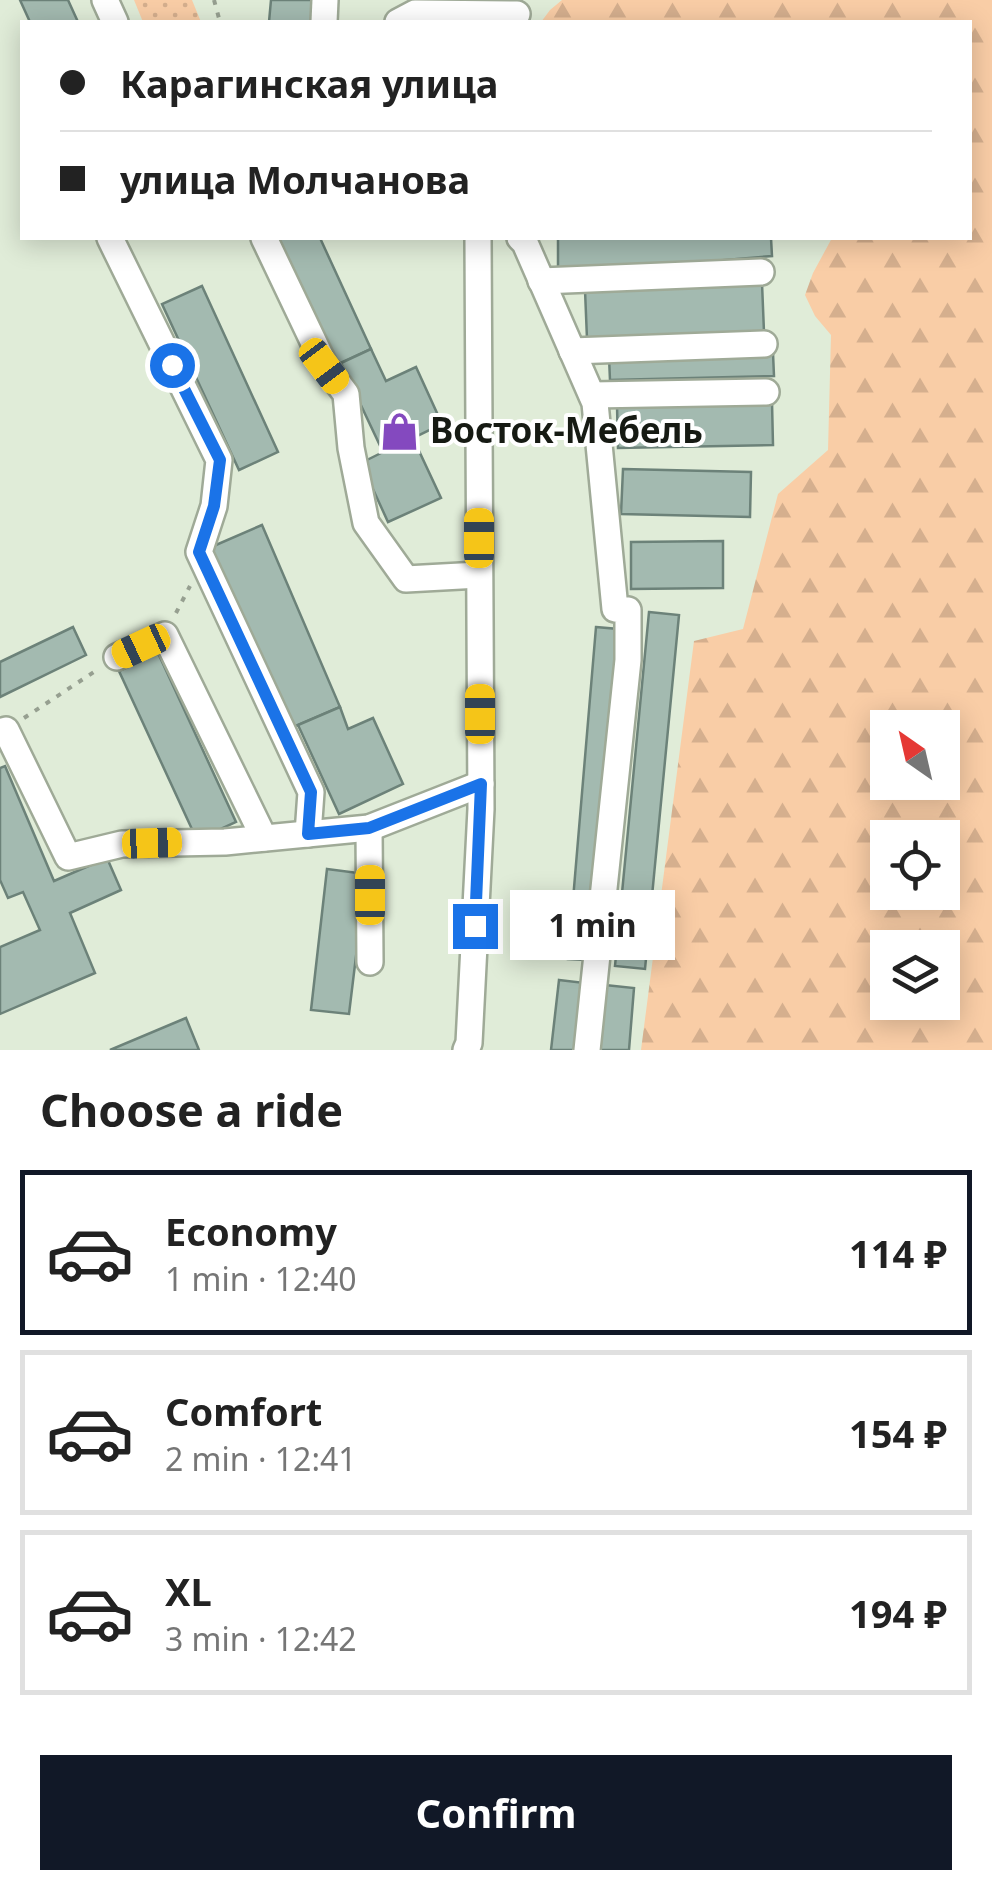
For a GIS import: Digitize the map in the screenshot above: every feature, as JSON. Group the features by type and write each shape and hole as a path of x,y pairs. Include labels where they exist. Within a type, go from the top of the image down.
{"street":[{"path":"410,12 518,12"},
{"path":"111,240 220,460 214,506 199,552 202,573 311,792 308,834"},
{"path":"265,240 324,366 346,394 351,448 366,523 406,579 480,575"},
{"path":"466,1050 481,784 478,240"},
{"path":"521,240 596,404 615,610 628,610 628,643 586,1050"},
{"path":"541,281 760,272"},
{"path":"572,351 764,344"},
{"path":"592,395 766,392"},
{"path":"117,658 165,635 264,838"},
{"path":"3,731 68,857 122,844 225,842 369,828 481,784"},
{"path":"369,828 370,962"}],"path":[{"path":"165,635 202,573"},
{"path":"3,731 117,658"}],"green space":[{"path":"134,0 192,0 200,20 142,20"},
{"path":"562,0 992,0 992,1050 641,1050 694,641 743,629 778,494 828,450 831,335 815,316 805,295 831,240 972,240 972,20 542,20"}],"building":[{"path":"20,0 68,0 77,20 29,20"},
{"path":"271,0 319,0 317,20 269,20"},
{"path":"276,240 321,240 371,349 334,366"},
{"path":"558,240 771,240 772,256 558,274"},
{"path":"762,283 764,332 587,339 585,290"},
{"path":"202,286 278,452 239,470 162,304"},
{"name":"Восток-Мебель","path":"371,349 386,381 416,367 442,424 413,438 441,498 388,522 361,463 383,452 341,363"},
{"path":"773,353 774,376 610,380 609,357"},
{"path":"772,402 773,445 618,448 617,405"},
{"path":"623,469 751,472 750,517 621,514"},
{"path":"262,525 340,707 289,729 209,548"},
{"path":"723,541 723,588 631,589 631,542"},
{"path":"649,612 679,615 645,969 615,966"},
{"path":"73,627 86,655 0,697 0,662"},
{"path":"596,627 618,629 589,960 568,959"},
{"path":"158,653 236,822 197,840 119,671"},
{"path":"340,707 348,729 373,718 403,784 339,814 298,725"},
{"path":"5,766 54,881 107,858 121,890 70,913 95,973 0,1014 0,947 40,930 23,892 8,898 0,880 0,768"},
{"path":"327,869 366,874 349,1014 311,1010"},
{"path":"559,980 585,983 577,1050 551,1050"},
{"path":"605,985 634,988 629,1050 600,1050"},
{"path":"186,1018 199,1050 110,1050"}],"place":[{"name":"Восток-Мебель","path":"400,431"}],"route":[{"path":"172,365 220,460 214,506 199,552 311,792 308,834 369,828 481,784 475,926"}]}
